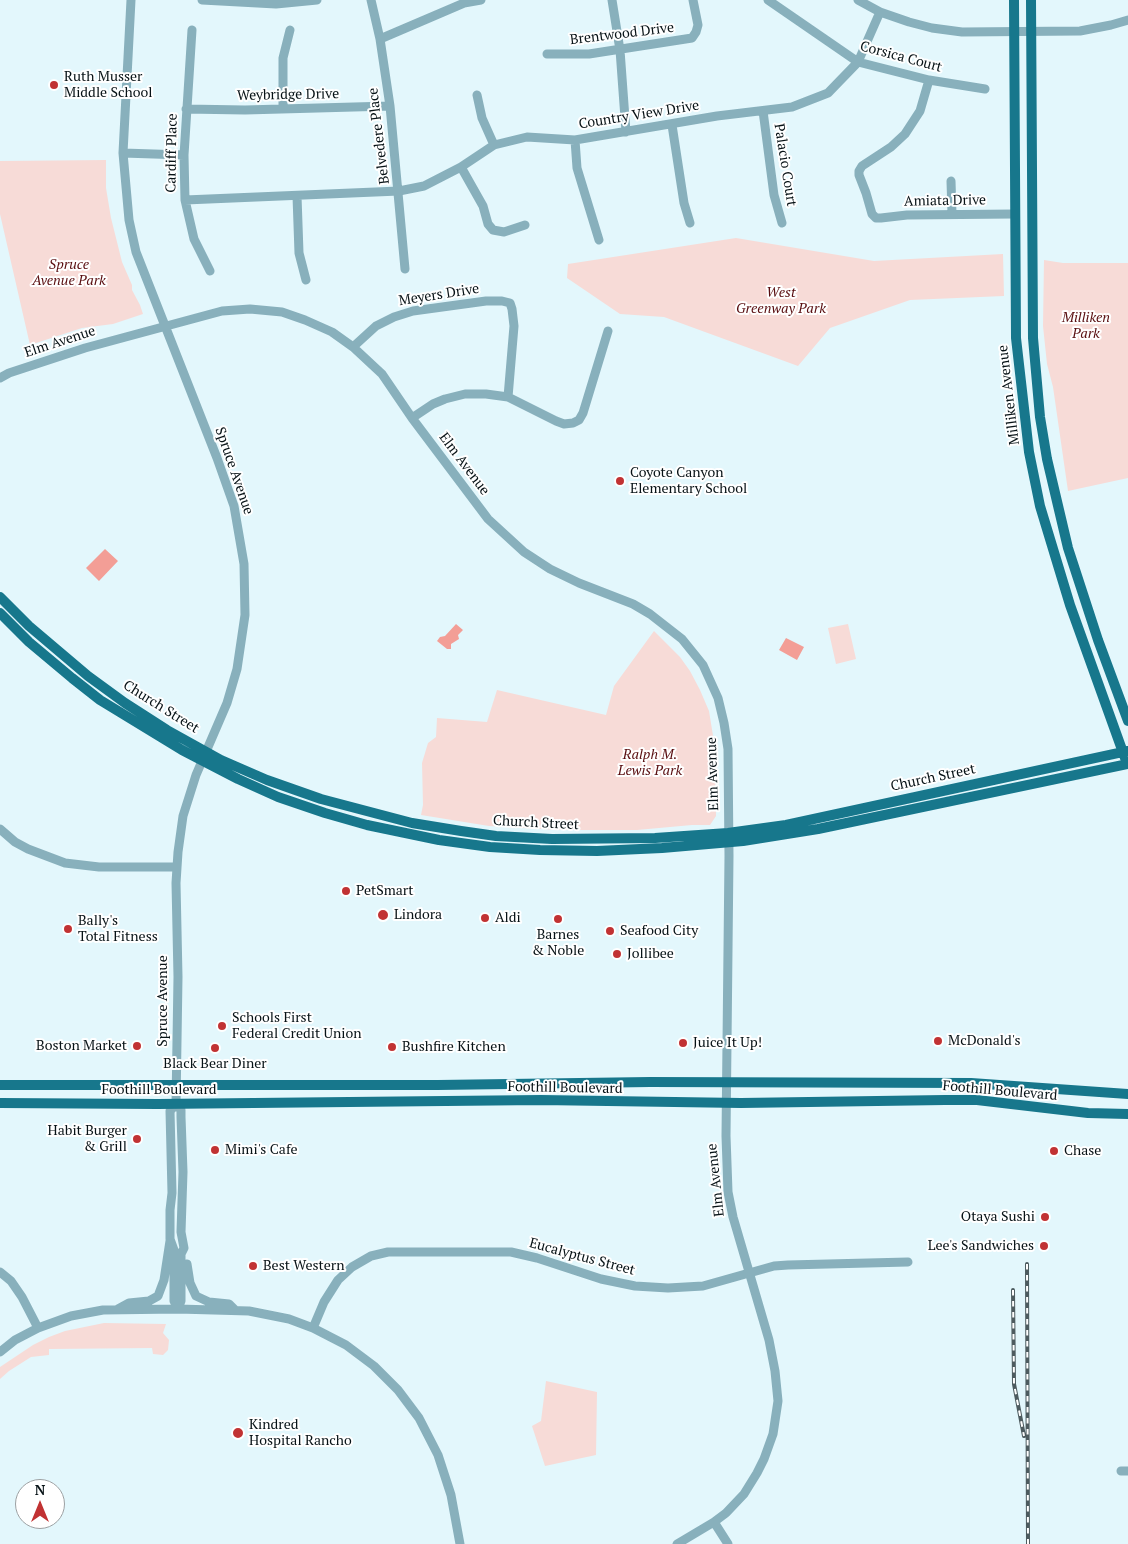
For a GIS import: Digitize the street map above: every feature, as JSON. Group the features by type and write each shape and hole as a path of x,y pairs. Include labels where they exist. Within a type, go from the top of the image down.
{"main road":[{"name":"Milliken Avenue","path":"1014,0 1014,214 1017,356 1029,452 1040,506 1070,606 1126,751 1128,767"},
{"name":"Milliken Avenue","path":"1031,0 1033,338 1040,417 1047,459 1068,548 1098,640 1128,720"},
{"name":"Church Street","path":"0,597 29,626 88,676 167,730 206,751 267,780 321,799 412,823 496,836 552,839 728,838 1126,751"},
{"name":"Church Street","path":"0,613 29,642 72,678 142,727 201,761 278,797 317,811 409,834 490,847 597,851 644,849 818,829 1128,767"},
{"path":"409,834 412,823"},
{"name":"Foothill Boulevard","path":"0,1084 988,1083 1128,1094"},
{"name":"Foothill Boulevard","path":"0,1103 176,1104 541,1100 727,1103 977,1100 1072,1111 1128,1114"}],"street":[{"name":"Spruce Avenue","path":"131,0 123,153 126,204 131,234 164,326 217,458 234,506 244,564 245,615 237,669 227,703 201,761 184,816 176,867 176,1104 181,1110 182,1117 182,1232 184,1248 182,1254 181,1301 178,1309"},
{"path":"202,0 276,4 317,0"},
{"name":"Belvedere Place","path":"371,0 380,39 390,106 405,269"},
{"path":"380,39 464,3 481,0"},
{"path":"612,0 620,50 626,132"},
{"name":"Brentwood Drive","path":"547,54 589,54 692,38 698,24 693,0"},
{"name":"Corsica Court","path":"768,0 858,62 929,80 985,89"},
{"path":"858,0 880,12 909,22 932,28 962,32 1080,31 1128,20"},
{"name":"Country View Drive","path":"185,200 399,191 424,186 460,167 494,145 527,137 575,140 718,116 792,107 828,93 858,62 880,12"},
{"name":"Cardiff Place","path":"192,30 184,155 185,200 194,239 210,271"},
{"path":"283,108 283,58 290,30"},
{"name":"Amiata Drive","path":"929,80 920,111 905,134 891,147 862,166 859,171 872,214 876,218 907,215 1014,214"},
{"path":"477,95 482,118 494,145"},
{"name":"Weybridge Drive","path":"186,109 245,110 390,106"},
{"name":"Palacio Court","path":"763,111 774,195 782,223"},
{"path":"672,125 684,203 690,222"},
{"path":"575,140 577,168 599,240"},
{"path":"123,153 184,155"},
{"path":"460,167 483,206 488,224 493,230 504,232 525,225"},
{"path":"951,181 952,214"},
{"path":"296,196 299,253 306,280"},
{"name":"Meyers Drive","path":"353,347 376,326 394,317 414,311 486,301 510,303 514,326 508,397"},
{"name":"Elm Avenue","path":"0,378 8,373 85,348 222,311 250,308 282,312 305,320 332,332 353,347 382,374 412,418 488,519 524,552 550,569 579,583 633,604 650,614 682,639 703,665 718,698 728,749 726,1165 728,1192 733,1217 769,1340 778,1401 770,1443 758,1473 744,1494 714,1522 677,1544"},
{"path":"412,418 432,404 445,399 465,394 486,394 508,397 556,421 564,424 573,423 579,420 583,413 608,331"},
{"path":"0,829 28,849 65,863 94,866 176,867"},
{"name":"Spruce Avenue","path":"176,1104 170,1111 172,1193 170,1239 174,1250 174,1301 178,1309"},
{"path":"118,1310 129,1303 149,1301 158,1296 164,1280 170,1239"},
{"path":"184,1248 190,1283 196,1296 209,1302 228,1304 235,1310"},
{"name":"Eucalyptus Street","path":"313,1328 324,1302 338,1280 371,1256 388,1252 511,1252 537,1258 601,1279 635,1286 668,1288 703,1286 774,1266 788,1264 908,1262"},
{"path":"0,1272 11,1281 22,1297 38,1328"},
{"path":"0,1352 15,1340 38,1328 71,1316 103,1310 235,1310 289,1319 313,1328 346,1345 374,1366 398,1390 419,1418 438,1455 450,1495 460,1544"},
{"path":"714,1522 728,1544"}],"green space":[{"name":"Spruce Avenue Park","path":"106,160 106,188 111,218 122,262 143,314 113,324 82,328 30,345 0,214 0,161"},
{"name":"West Greenway Park","path":"736,238 874,261 1003,254 1004,296 910,300 830,328 798,366 664,317 620,314 567,278 568,264"},
{"name":"Milliken Park","path":"1044,260 1063,263 1128,263 1128,478 1068,491 1053,387 1047,364 1043,326"},
{"path":"848,624 856,659 836,664 828,628"},
{"name":"Ralph M. Lewis Park","path":"654,631 680,657 690,671 709,711 715,748 716,816 710,825 637,830 558,830 489,826 421,815 423,805 422,763 428,743 436,737 437,718 487,722 497,690 606,715 614,686"},
{"path":"104,1323 166,1324 163,1333 169,1340 168,1350 163,1355 153,1354 152,1348 49,1349 49,1355 31,1357 0,1379 0,1367 33,1345 65,1331"},
{"path":"546,1381 597,1392 596,1455 545,1466 532,1426 541,1421"}],"shaded area":[{"path":"105,549 118,561 99,581 86,568"},
{"path":"456,624 463,630 458,635 459,639 451,644 451,649 447,649 437,641 440,637 445,636"},
{"path":"786,638 804,647 797,660 779,650"}],"railway":[{"path":"1027,1264 1028,1544"},
{"path":"1013,1290 1014,1384 1024,1436"}],"place":[{"name":"Ruth Musser Middle School","path":"54,85"},
{"name":"Coyote Canyon Elementary School","path":"620,481"},
{"name":"PetSmart","path":"346,891"},
{"name":"Lindora","path":"383,915"},
{"name":"Aldi","path":"485,918"},
{"name":"Barnes & Noble","path":"558,919"},
{"name":"Bally's Total Fitness","path":"68,929"},
{"name":"Seafood City","path":"610,931"},
{"name":"Jollibee","path":"617,954"},
{"name":"Schools First Federal Credit Union","path":"222,1026"},
{"name":"McDonald's","path":"938,1041"},
{"name":"Juice It Up!","path":"683,1043"},
{"name":"Boston Market","path":"137,1046"},
{"name":"Bushfire Kitchen","path":"392,1047"},
{"name":"Black Bear Diner","path":"215,1048"},
{"name":"Habit Burger & Grill","path":"137,1139"},
{"name":"Mimi's Cafe","path":"215,1150"},
{"name":"Chase","path":"1054,1151"},
{"name":"Otaya Sushi","path":"1045,1217"},
{"name":"Lee's Sandwiches","path":"1044,1246"},
{"name":"Best Western","path":"253,1266"},
{"name":"Kindred Hospital Rancho","path":"238,1433"}]}
